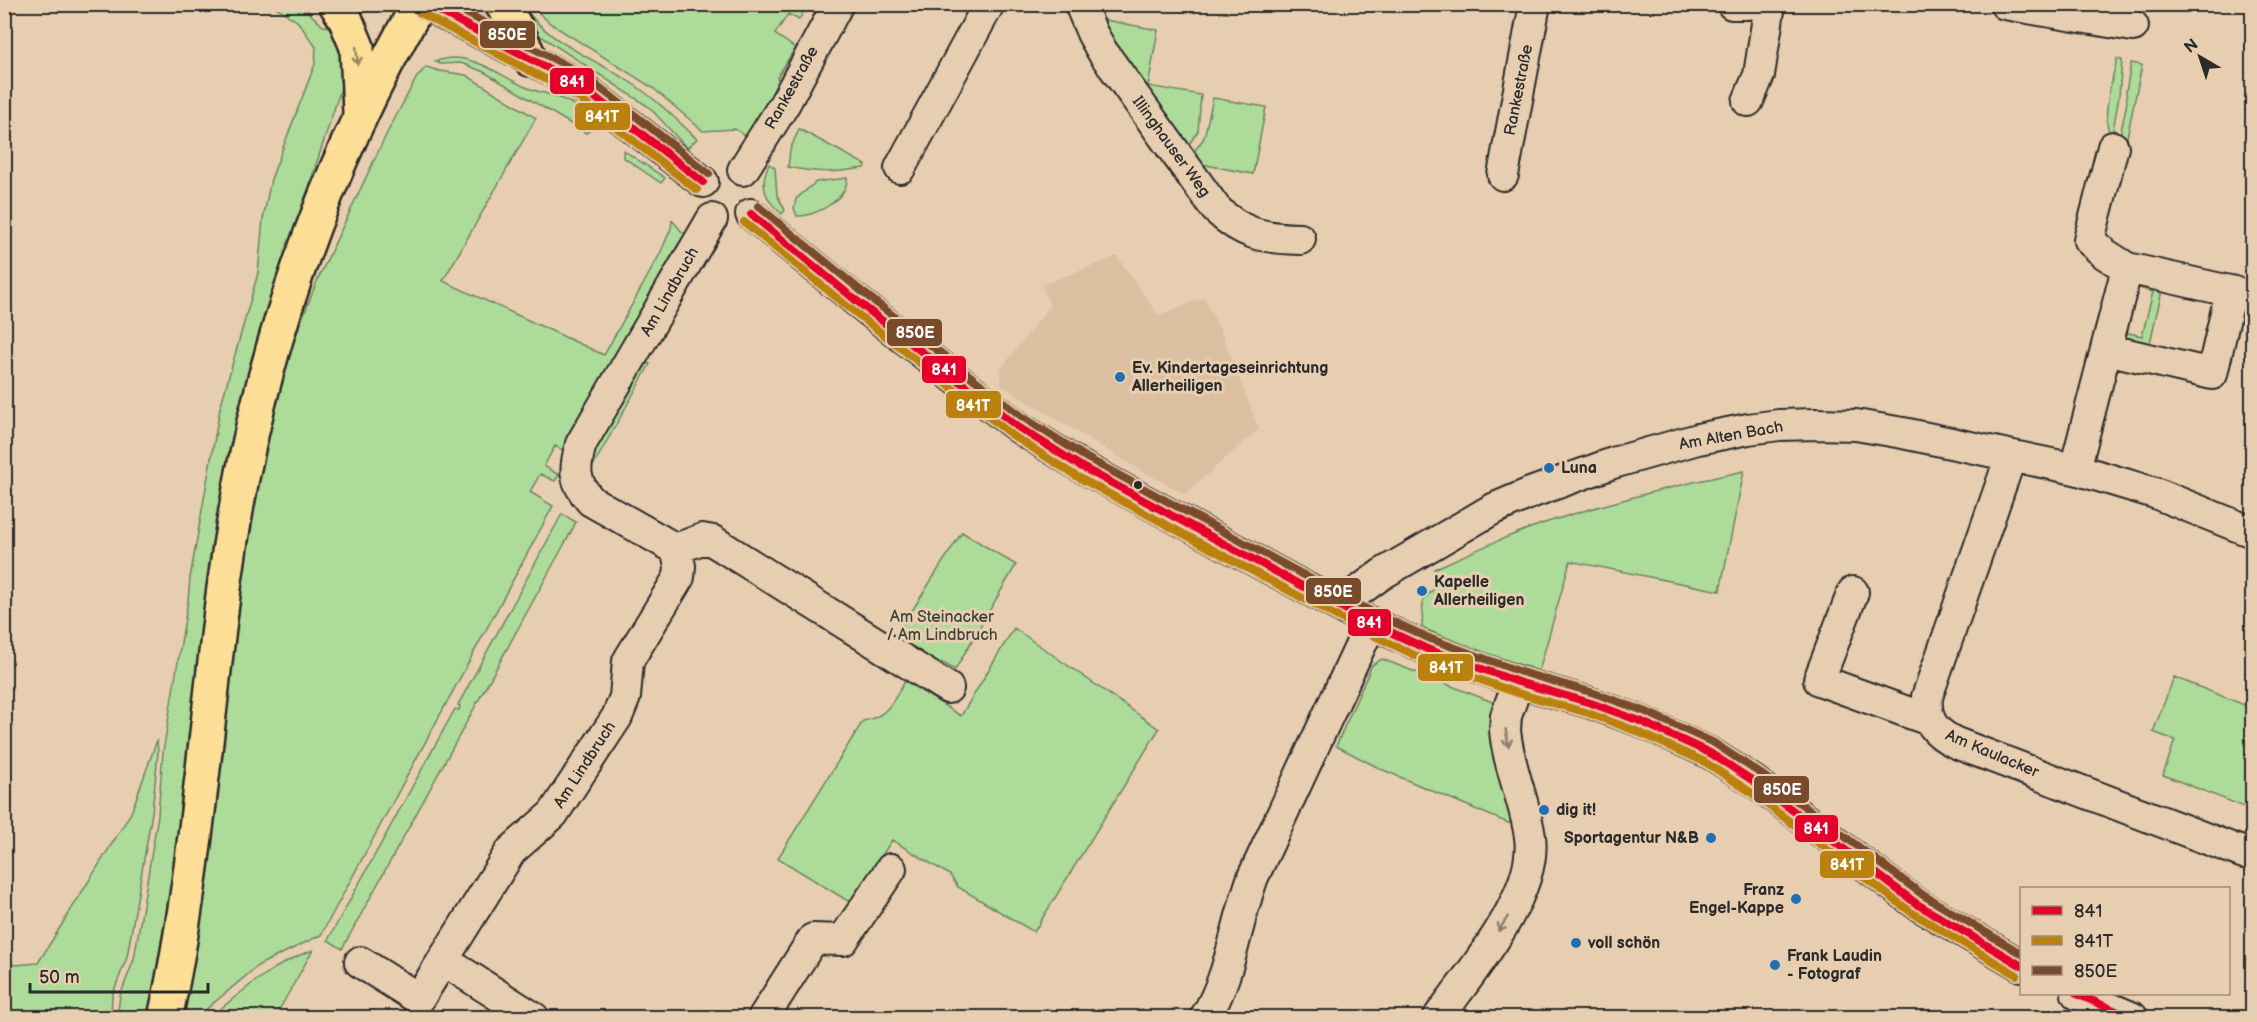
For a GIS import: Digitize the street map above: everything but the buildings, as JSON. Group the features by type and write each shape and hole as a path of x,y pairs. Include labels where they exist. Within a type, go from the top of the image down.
{"main road":[{"path":"336,4 345,18 357,47 360,112"},
{"path":"165,1017 179,943 224,588 247,454 262,388 291,284 322,200 360,112 418,4"},
{"path":"502,4 530,59"}],"street":[{"path":"425,4 578,84 703,182"},
{"name":"Rankestraße","path":"743,170 785,103 838,4"},
{"path":"900,168 989,4"},
{"name":"Illinghauser Weg","path":"1080,4 1102,51 1216,209 1231,224 1250,233 1274,238 1300,238"},
{"name":"Rankestraße","path":"1503,175 1535,4"},
{"path":"1732,4 1748,4"},
{"path":"1748,101 1759,75 1770,4"},
{"path":"2005,4 2133,26"},
{"path":"2106,349 2212,374 2242,294 2127,268 2089,240 2113,147"},
{"path":"730,166 743,170 752,177 756,186 758,195 756,206 744,220 734,224 719,223 707,215 700,202 700,188 717,168 730,166"},
{"path":"751,214 853,298 1018,427 1132,496 1358,617 1427,649 1518,682 1591,703 1640,721 1710,753 1755,782 1917,904 2020,965"},
{"name":"Am Lindbruch","path":"360,962 419,999 511,851 553,814 617,717 625,697 628,661 679,578 680,566 676,549 591,501 576,477 576,462 581,444 712,219"},
{"path":"2076,469 2127,268"},
{"name":"Am Alten Bach","path":"1204,1017 1222,980 1244,900 1358,617 1356,593 1382,574 1493,509 1575,476 1698,439 1748,429 1817,423 1903,433 2076,469 2155,493 2253,532"},
{"name":"Am Kaulacker","path":"2010,456 1927,697 1926,709 1929,720 1944,737 1956,743 2253,855"},
{"path":"676,549 697,540 712,541 948,688"},
{"path":"1853,592 1819,680 1929,720"},
{"path":"1438,1017 1476,966 1512,911 1530,867 1531,840 1505,730 1506,716 1518,682"},
{"path":"763,1017 813,939 843,940 891,869"},
{"path":"443,960 534,1017"},
{"path":"2082,995 2133,1017"}],"shaded area":[{"name":"Ev. Kindertageseinrichtung Allerheiligen","path":"1117,256 1158,315 1204,298 1222,334 1259,429 1185,494 1141,471 1001,385 1000,370 1050,306 1042,285"}],"green space":[{"path":"273,5 301,5 323,26 339,28 344,79 271,303 211,579 175,859 149,1014 148,1017 117,1018 120,996 134,959 158,815 163,752 190,578 220,408 258,273 263,219 271,179 315,64 316,47 298,22"},
{"path":"512,5 523,5 544,29 557,39 639,88 697,139 687,148 649,107 530,29"},
{"path":"530,5 807,5 799,20 788,14 775,34 795,48 777,78 783,82 747,137 735,129 703,131 653,88 551,24"},
{"path":"1105,20 1158,30 1148,86 1201,95 1198,131 1188,146 1107,30"},
{"path":"450,58 481,64 528,88 565,100 584,114 592,129 586,133 484,72 461,63 440,64 435,61"},
{"path":"2117,59 2122,60 2112,136 2108,129 2107,110"},
{"path":"2131,63 2142,65 2126,142 2129,146 2124,163 2115,161 2127,102 2126,92"},
{"path":"426,67 466,75 536,118 443,281 604,355 660,254 672,220 690,238 685,246 679,243 659,278 665,282 662,288 655,285 570,454 555,446 544,466 559,475 555,481 540,474 530,492 553,506 321,935 259,965 197,1017 182,1018 252,497 274,401 317,281 386,135 417,77"},
{"path":"1213,98 1266,107 1253,174 1201,164 1193,153 1204,138"},
{"path":"799,129 866,165 864,168 834,171 788,167 790,150"},
{"path":"623,150 665,178 661,183 623,157"},
{"path":"769,164 775,168 777,195 785,210 782,214 771,203 765,192 764,179"},
{"path":"847,178 846,186 836,200 821,210 797,216 794,208 796,199 816,182"},
{"path":"2164,282 2149,347 2122,340 2124,332 2142,336 2153,292 2135,287 2136,283"},
{"path":"644,362 650,364 593,466 589,463 592,455"},
{"path":"1744,471 1720,591 1570,561 1539,671 1422,628 1423,600 1443,579 1434,569 1541,524 1603,505"},
{"path":"562,514 576,522 571,532 342,949 328,940 455,709 459,710 458,705"},
{"name":"Am Steinacker / Am Lindbruch","path":"962,532 1016,565 955,670 941,662 936,670 892,642"},
{"path":"1014,628 1159,729 1034,932 958,887 950,875 892,840 851,903 778,858 863,721 884,712 905,681 961,716"},
{"path":"1382,659 1495,703 1490,723 1492,749 1500,769 1513,823 1508,823 1381,769 1336,746 1372,665"},
{"path":"2174,677 2252,708 2252,810 2163,775 2175,740 2153,732"},
{"path":"157,740 158,753 152,813 127,957 112,996 111,1017 5,1017 5,960 15,965 38,963 131,813"},
{"path":"313,950 275,1017 211,1017 272,970"}],"transit line":[{"name":"841","path":"426,4 578,84 703,182"},
{"name":"850E","path":"449,4 584,75 709,174"},
{"name":"841T","path":"420,13 572,93 697,190"},
{"name":"850E","path":"758,206 860,290 1024,418 1087,458 1376,614 1431,639 1521,672 1594,693 1644,711 1714,743 1761,774 1923,895 2020,953"},
{"name":"841","path":"751,214 853,298 1018,427 1082,467 1371,623 1427,649 1518,682 1591,703 1640,721 1710,753 1755,782 1917,904 2020,965"},
{"name":"841T","path":"744,222 1012,435 1076,476 1366,632 1423,659 1514,692 1588,713 1636,731 1705,762 1749,791 1911,912 2017,975"},
{"name":"841","path":"2079,995 2132,1018"}],"place":[{"name":"Ev. Kindertageseinrichtung Allerheiligen","path":"1120,377"},
{"name":"Luna","path":"1549,468"},
{"name":"Kapelle Allerheiligen","path":"1422,591"},
{"name":"dig it!","path":"1544,810"},
{"name":"Sportagentur N&B","path":"1711,838"},
{"name":"Franz Engel-Kappe","path":"1796,899"},
{"name":"voll schön","path":"1576,943"},
{"name":"Frank Laudin - Fotograf","path":"1775,965"}]}
